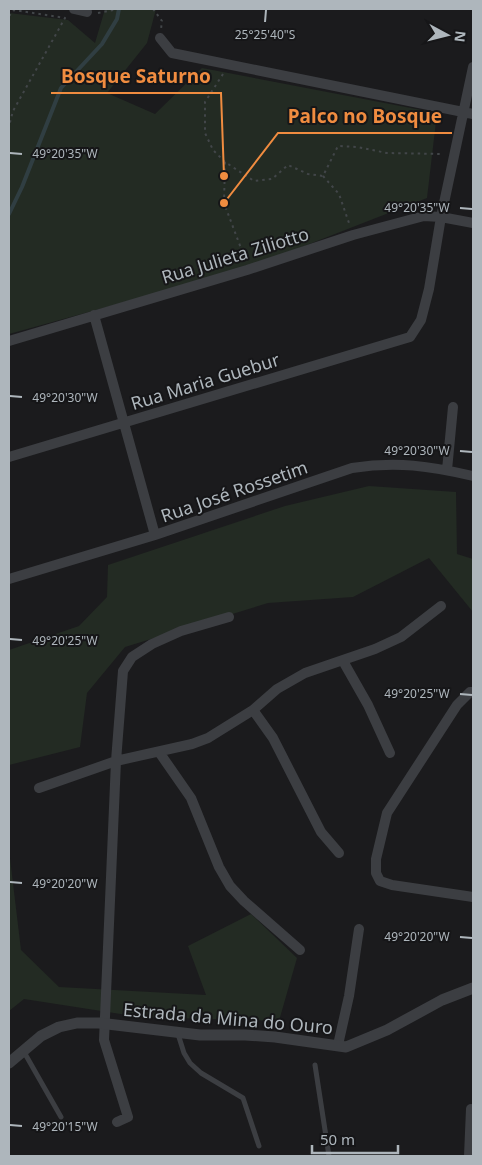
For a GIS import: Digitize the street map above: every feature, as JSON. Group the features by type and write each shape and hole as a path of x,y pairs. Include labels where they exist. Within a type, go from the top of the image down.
{"street":[{"path":"74,9 87,12"},
{"path":"160,38 172,53 468,113"},
{"path":"440,216 468,113 473,67"},
{"name":"Rua Julieta Ziliotto","path":"9,341 247,270 353,235 424,216 440,216 473,223"},
{"name":"Rua Maria Guebur","path":"9,457 410,337 421,320 429,289 440,216"},
{"path":"94,315 155,535"},
{"path":"447,470 453,407"},
{"name":"Rua José Rossetim","path":"9,579 155,535 352,468 378,464 399,464 447,470 473,476"},
{"path":"39,788 116,761 192,744 208,738 253,710 277,688 305,674 401,637 441,606"},
{"path":"117,1122 128,1117 104,1040 116,761 124,671 132,657 152,644 182,631 230,617"},
{"path":"342,661 368,705 390,753"},
{"path":"473,692 470,692 457,705 387,813 379,840 376,859 376,873 380,881 392,885 473,897"},
{"path":"253,710 273,738 321,832 339,853"},
{"path":"159,752 191,798 219,867 230,886 300,950"},
{"path":"338,1045 349,996 359,929"},
{"name":"Estrada da Mina do Ouro","path":"9,1063 41,1036 59,1027 77,1023 105,1024 200,1035 245,1035 346,1047 386,1030 442,1000 473,988"},
{"path":"469,1156 471,1109"}],"lane":[{"path":"177,1033 184,1053 190,1063 202,1073 243,1098 259,1146"},
{"path":"24,1052 62,1117"},
{"path":"315,1065 329,1156"}],"path":[{"path":"98,13 118,9"},
{"path":"153,9 162,21 160,38"},
{"path":"9,16 14,10 65,18 13,111 9,126"},
{"path":"230,64 205,102 204,133 213,150 225,162 254,181 272,179 288,165 308,174 323,176 339,194 353,235"},
{"path":"323,176 338,146 357,147 387,153 432,153"},
{"path":"225,162 224,203 245,260"}],"shaded area":[{"path":"105,9 156,9 147,43 107,93 155,114 202,68 437,113 427,198 248,268 9,334 9,13 68,20 95,43"},
{"path":"369,486 456,492 457,554 473,559 473,612 429,558 353,597 268,603 125,647 87,693 80,747 9,765 9,650 79,626 107,597 108,565 285,506"},
{"path":"9,850 21,950 59,987 206,995 188,946 251,914 297,958 279,1021 140,1017 24,999 9,1011"}],"waterway":[{"path":"9,214 22,187 61,88 102,44 117,19 119,9"}],"place":[{"name":"Bosque Saturno","path":"224,176"},
{"name":"Palco no Bosque","path":"224,203"}]}
